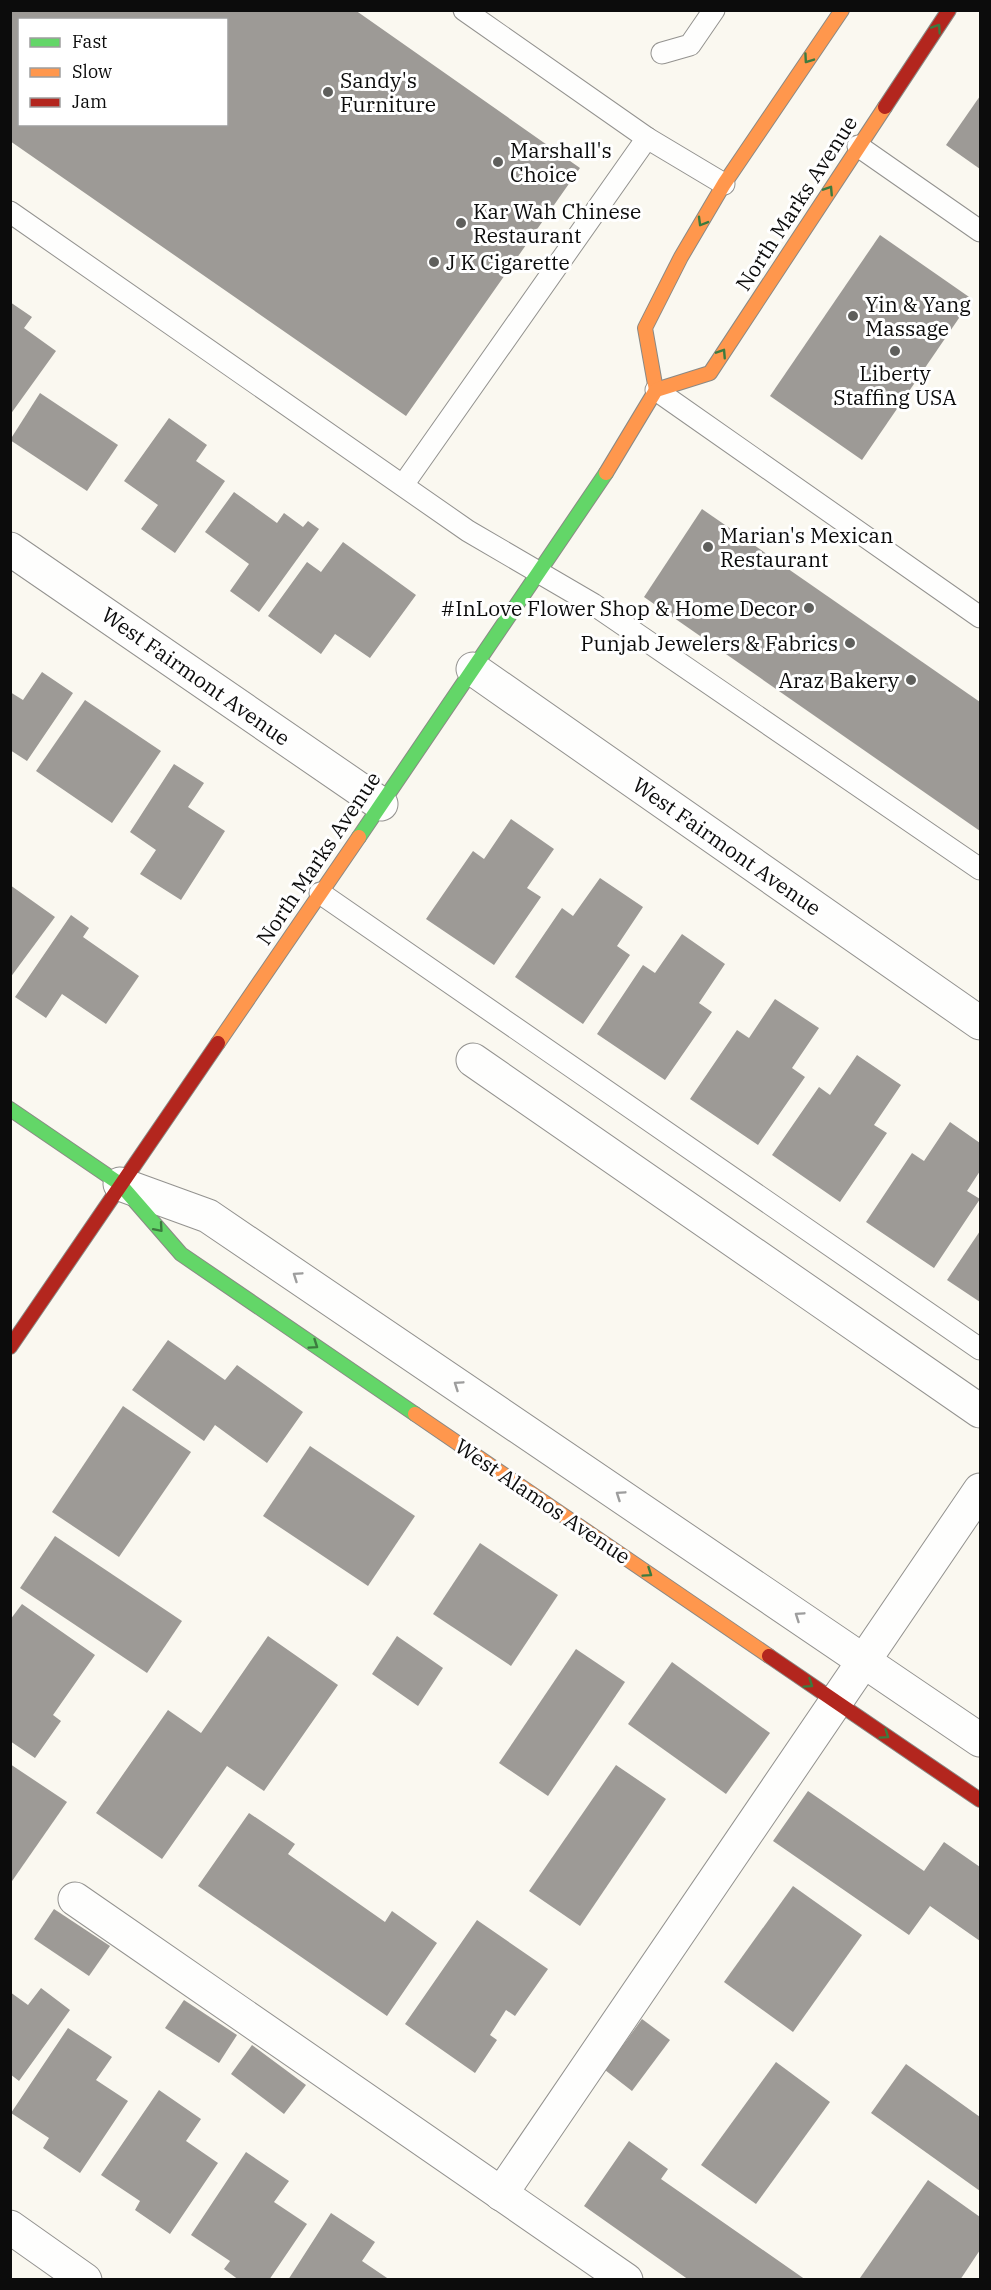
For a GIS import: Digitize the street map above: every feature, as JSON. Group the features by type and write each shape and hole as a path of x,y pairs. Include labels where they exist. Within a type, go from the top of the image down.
{"main road":[{"path":"656,390 645,328 681,257 724,184 842,10"},
{"name":"North Marks Avenue","path":"10,1347 540,572 601,481 656,390 710,373 949,10"},
{"name":"West Alamos Avenue","path":"10,1109 120,1184 182,1254 981,1800"}],"street":[{"name":"West Fairmont Avenue","path":"10,549 381,804"},
{"name":"West Fairmont Avenue","path":"473,669 981,1023"},
{"path":"473,1060 981,1411"},
{"name":"West Alamos Avenue","path":"120,1184 208,1216 981,1740"},
{"path":"501,2194 981,1490"},
{"path":"75,1899 626,2280"},
{"path":"10,2227 85,2280"}],"lane":[{"path":"464,10 647,138 724,184"},
{"path":"662,53 690,45 714,10"},
{"path":"404,485 647,138"},
{"path":"858,146 981,231"},
{"path":"10,212 468,531 593,604 981,869"},
{"path":"656,390 981,617"},
{"path":"320,893 981,1349"}],"building":[{"path":"10,10 355,10 580,168 406,416 10,141"},
{"path":"980,96 980,169 946,145"},
{"path":"880,235 972,299 862,460 770,396"},
{"path":"10,302 32,317 24,328 56,351 10,415"},
{"path":"40,393 118,445 87,491 10,440"},
{"path":"169,418 207,445 196,461 225,481 175,553 141,529 158,505 124,481"},
{"path":"234,492 277,523 284,513 303,527 308,521 319,529 259,612 230,591 249,564 205,532"},
{"path":"702,509 980,702 980,831 644,597"},
{"path":"343,542 416,595 370,658 335,634 321,654 268,616 307,562 321,572"},
{"path":"42,672 73,693 27,761 10,750 10,692 23,700"},
{"path":"85,700 161,751 112,823 36,771"},
{"path":"174,764 204,783 188,807 225,831 181,900 140,874 156,850 130,832"},
{"path":"511,819 554,849 527,888 541,897 494,965 426,919 473,851 484,859"},
{"path":"600,878 643,907 617,946 630,955 583,1024 515,977 562,908 573,916"},
{"path":"10,885 55,917 10,978"},
{"path":"71,915 89,928 83,937 139,976 106,1024 62,994 46,1018 15,997"},
{"path":"682,934 725,964 699,1003 712,1012 665,1080 597,1034 643,965 655,973"},
{"path":"775,999 819,1028 792,1068 805,1077 758,1145 690,1099 737,1030 749,1038"},
{"path":"857,1055 901,1085 874,1125 887,1133 840,1202 772,1155 819,1087 830,1095"},
{"path":"950,1122 980,1143 980,1171 967,1191 980,1199 934,1268 866,1222 912,1153 924,1161"},
{"path":"980,1231 980,1302 947,1280"},
{"path":"168,1340 225,1380 237,1365 303,1412 267,1463 215,1425 204,1441 132,1390"},
{"path":"123,1406 191,1452 119,1557 52,1512"},
{"path":"310,1446 415,1516 368,1586 263,1516"},
{"path":"55,1536 182,1621 147,1673 20,1588"},
{"path":"480,1543 558,1595 511,1666 433,1614"},
{"path":"22,1604 95,1655 53,1715 61,1721 35,1758 10,1741 10,1620"},
{"path":"268,1636 338,1685 264,1791 227,1766 162,1859 96,1813 168,1710 201,1733"},
{"path":"397,1636 443,1668 418,1706 372,1674"},
{"path":"576,1649 625,1682 548,1796 499,1763"},
{"path":"672,1662 770,1733 726,1794 628,1724"},
{"path":"10,1764 67,1802 10,1884"},
{"path":"616,1765 666,1799 580,1926 529,1891"},
{"path":"808,1791 924,1871 944,1842 980,1867 980,1941 930,1906 909,1935 773,1841"},
{"path":"249,1813 295,1844 288,1854 385,1922 392,1911 437,1943 387,2016 198,1886"},
{"path":"793,1886 862,1935 793,2032 724,1982"},
{"path":"54,1909 110,1946 89,1976 34,1939"},
{"path":"477,1920 548,1969 515,2016 506,2010 490,2035 497,2040 475,2073 405,2024"},
{"path":"41,1988 70,2010 19,2081 10,2074 10,1992 28,2005"},
{"path":"184,2000 237,2035 219,2063 165,2028"},
{"path":"642,2019 670,2040 632,2091 605,2070"},
{"path":"68,2028 112,2057 96,2080 128,2101 80,2173 43,2148 49,2138 11,2113"},
{"path":"252,2045 306,2085 284,2114 231,2074"},
{"path":"776,2062 830,2102 756,2204 701,2165"},
{"path":"906,2064 980,2117 980,2191 871,2113"},
{"path":"159,2090 201,2119 186,2141 218,2163 170,2234 135,2210 140,2201 101,2175"},
{"path":"629,2141 668,2169 661,2179 806,2280 689,2280 584,2206"},
{"path":"246,2152 289,2181 274,2202 307,2224 269,2280 239,2280 224,2269 230,2261 191,2235"},
{"path":"928,2180 980,2217 980,2250 960,2280 862,2280 860,2278"},
{"path":"331,2213 375,2242 362,2261 390,2280 288,2280"}],"traffic: fast":[{"path":"359,837 606,473"},
{"path":"10,1109 120,1184 181,1254 415,1414"}],"traffic: slow":[{"path":"656,390 645,328 681,257 724,184 842,10"},
{"path":"606,473 656,390 710,373 885,107"},
{"path":"218,1043 359,837"},
{"path":"415,1414 769,1656"}],"traffic: jam":[{"path":"885,107 949,10"},
{"path":"10,1347 218,1043"},
{"path":"769,1656 980,1800"}],"place":[{"name":"Sandy's Furniture","path":"328,92"},
{"name":"Marshall's Choice","path":"498,162"},
{"name":"Kar Wah Chinese Restaurant","path":"461,223"},
{"name":"J K Cigarette","path":"434,262"},
{"name":"Yin & Yang Massage","path":"853,316"},
{"name":"Liberty Staffing USA","path":"895,351"},
{"name":"Marian's Mexican Restaurant","path":"708,547"},
{"name":"#InLove Flower Shop & Home Decor","path":"809,608"},
{"name":"Punjab Jewelers & Fabrics","path":"850,643"},
{"name":"Araz Bakery","path":"911,680"}]}
